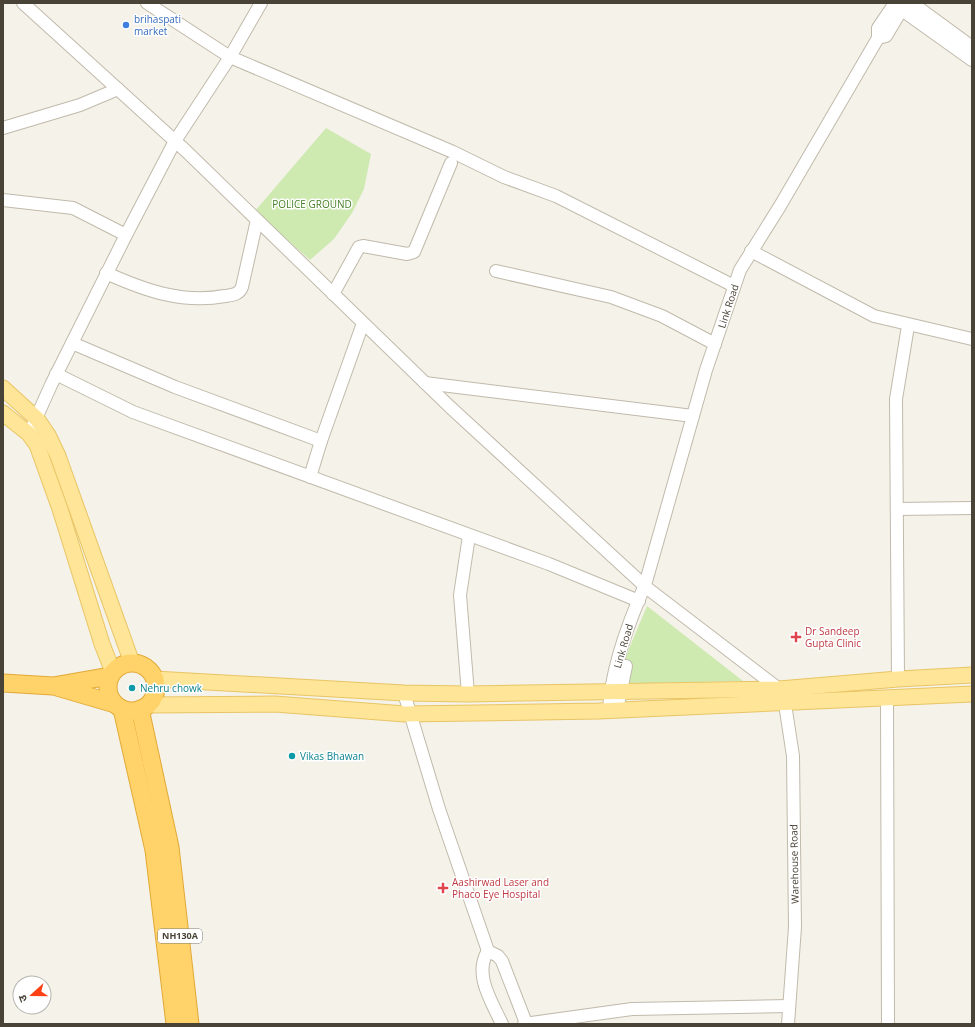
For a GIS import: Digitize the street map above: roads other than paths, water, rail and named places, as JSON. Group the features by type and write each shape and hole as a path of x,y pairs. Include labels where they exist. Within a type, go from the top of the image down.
{"highway":[{"path":"3,683 53,686 131,711 144,707 154,697 156,688 154,678 149,670 142,665 132,662 121,665 112,674 53,686"},
{"name":"NH130A","path":"112,674 108,687 109,696 118,706 154,850 175,1024"},
{"name":"NH130A","path":"144,707 170,847 190,1024"}],"main road":[{"path":"3,388 37,419 48,435 58,456 132,662"},
{"path":"3,413 29,434 41,456 60,509 112,674"},
{"path":"154,678 404,693 468,694 779,689 898,679 972,675"},
{"path":"144,707 275,704 410,714 613,710 785,704 972,694"}],"street":[{"path":"23,3 175,142 425,383 645,585 779,689"},
{"path":"147,3 230,57 453,152 504,177 556,196 734,286"},
{"path":"29,434 56,374 106,273 175,142 230,57 261,3"},
{"path":"903,5 972,47"},
{"path":"903,5 972,60"},
{"name":"Link Road","path":"613,710 615,692 635,607 645,585 693,416 740,270 878,38 878,28 903,5"},
{"path":"3,128 80,105 118,89"},
{"path":"333,294 359,247 363,246 407,254 414,252 451,163"},
{"path":"3,200 73,208 126,234"},
{"path":"106,273 137,287 166,296 209,298 235,294 242,287 257,220"},
{"path":"751,251 874,316 908,326 972,339"},
{"path":"496,271 611,297 662,316 715,344"},
{"path":"310,478 321,442 363,323"},
{"path":"898,679 896,399 908,326"},
{"path":"72,343 175,387 321,442"},
{"path":"56,374 133,412 310,478 549,564 639,601"},
{"path":"425,383 693,416"},
{"path":"897,509 972,508"},
{"path":"468,694 460,596 469,536"},
{"name":"Warehouse Road","path":"779,689 785,704 793,756 795,927 788,1024"},
{"path":"404,693 439,810 488,950 498,956 502,961 525,1023 632,1009 789,1006"},
{"path":"887,699 888,1024"},
{"path":"488,950 482,959 482,972 485,986 502,1024"}],"place":[{"name":"brihaspati market","path":"126,25"},
{"name":"Dr Sandeep Gupta Clinic","path":"796,637"},
{"name":"Nehru chowk","path":"132,688"},
{"name":"Vikas Bhawan","path":"292,756"},
{"name":"Aashirwad Laser and Phaco Eye Hospital","path":"443,888"}],"park label":[{"name":"POLICE GROUND","path":"312,204"}]}
